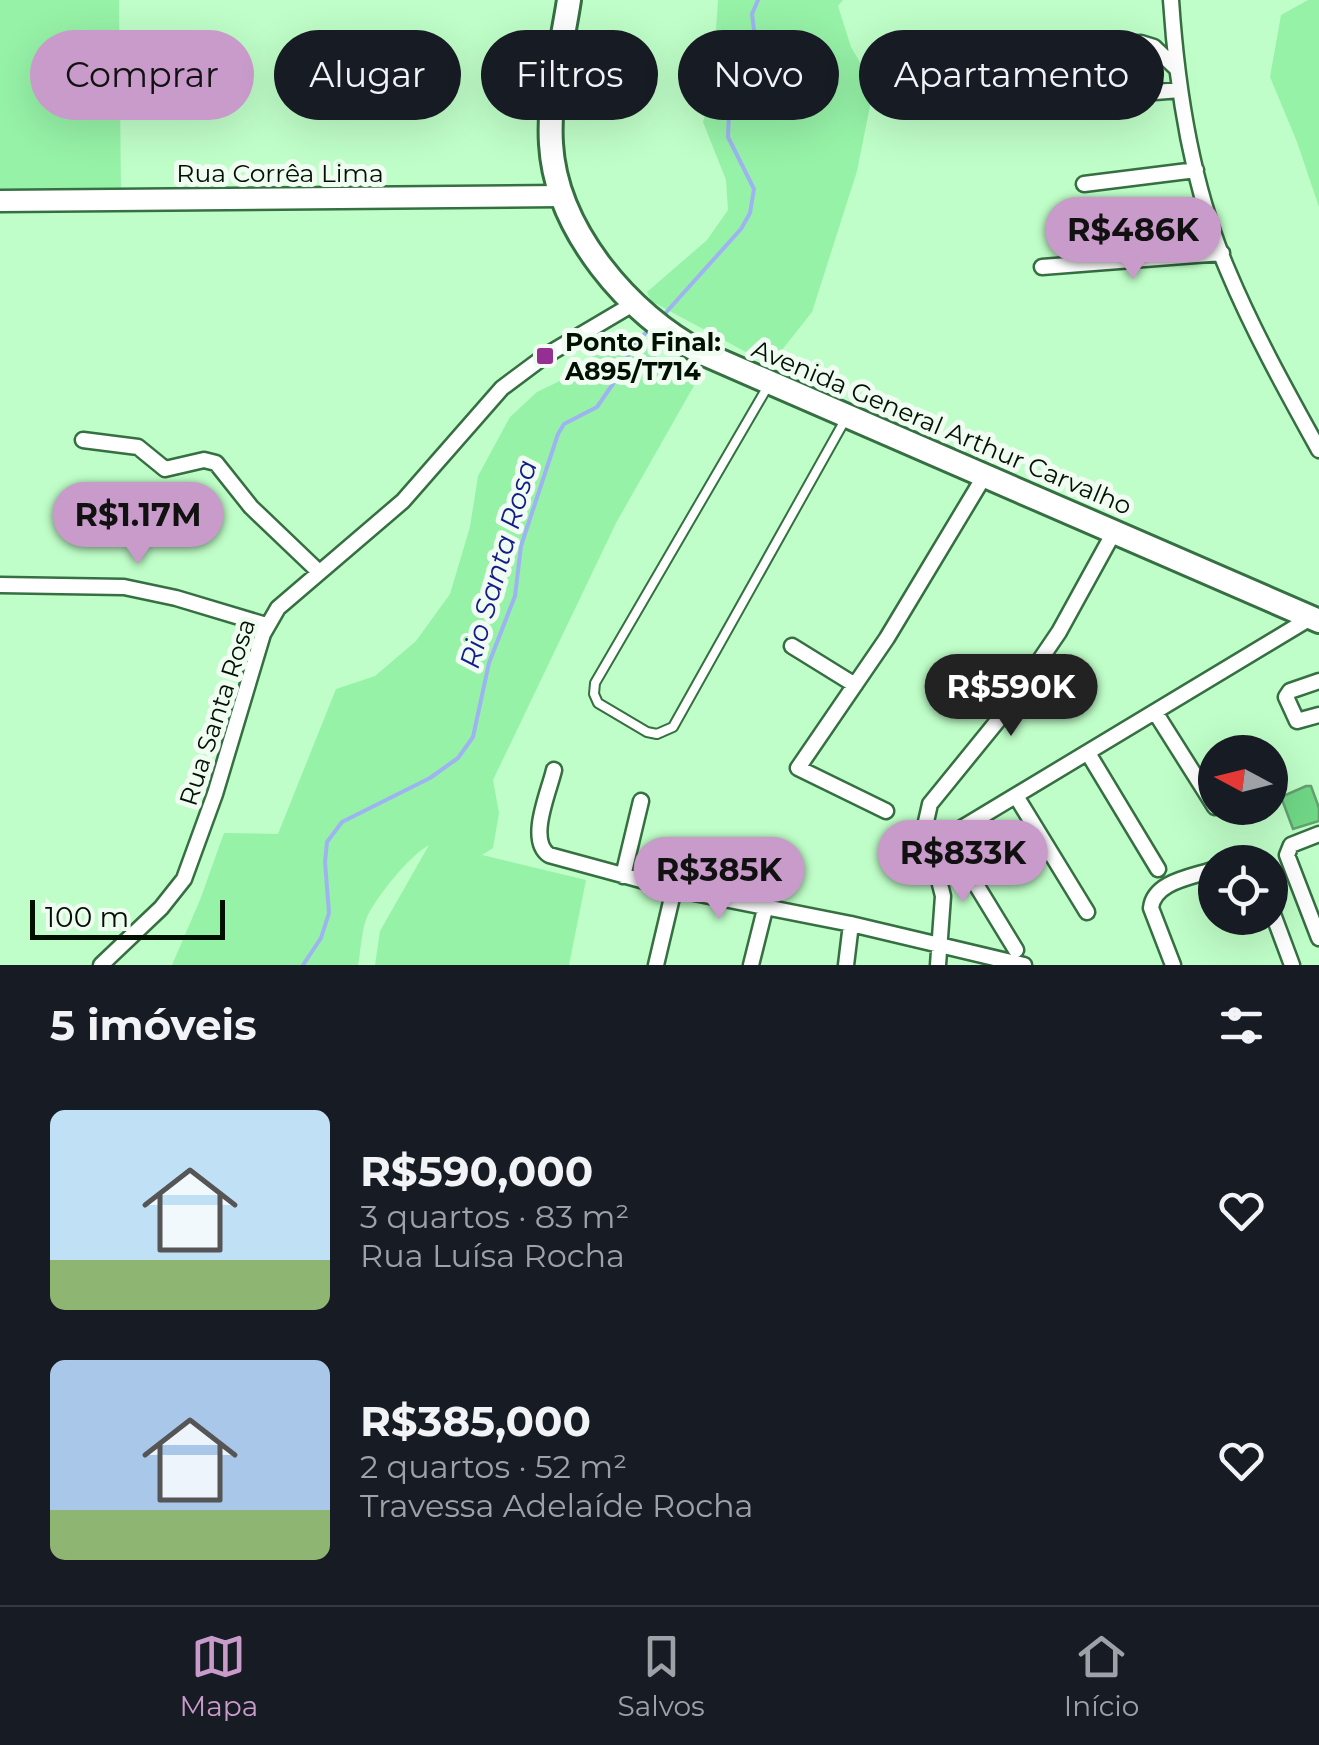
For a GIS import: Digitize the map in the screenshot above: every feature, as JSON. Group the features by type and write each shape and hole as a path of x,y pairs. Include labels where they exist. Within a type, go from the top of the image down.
{"main road":[{"name":"Avenida General Arthur Carvalho","path":"569,0 551,118 554,169 561,196 574,224 638,309 669,336 1315,619"}],"street":[{"path":"1171,0 1176,68 1196,170 1222,253 1287,393 1319,450"},
{"path":"1164,57 1176,68"},
{"path":"1164,91 1180,90"},
{"path":"1084,184 1196,170"},
{"name":"Rua Corrêa Lima","path":"0,201 561,196"},
{"path":"1042,267 1222,253"},
{"name":"Rua Santa Rosa","path":"100,965 161,908 184,879 266,625 289,596 404,501 502,388 545,356 638,309"},
{"path":"83,440 138,446 165,469 204,460 216,463 251,507 318,571"},
{"path":"886,811 798,768 887,638 985,476"},
{"path":"938,965 942,882 925,826 930,804 1004,713 1048,648 1114,532"},
{"path":"0,585 124,587 266,625"},
{"path":"1016,950 947,837 1315,619"},
{"path":"792,646 854,685"},
{"path":"1319,681 1286,696 1297,720 1319,714"},
{"path":"1154,712 1198,781"},
{"path":"1088,753 1158,869"},
{"path":"554,770 540,832 542,851 674,890 851,924 1024,965"},
{"path":"1016,796 1088,912"},
{"path":"623,876 642,801"},
{"path":"1319,834 1291,845 1287,855 1319,938"},
{"path":"1174,965 1151,908 1152,899 1159,888 1198,875"},
{"path":"656,965 674,890"},
{"path":"751,965 765,909"},
{"path":"846,965 851,924"},
{"path":"1281,935 1292,965"}],"lane":[{"path":"770,383 595,683 598,702 646,732 657,734 673,726 847,416"}],"green space":[{"path":"0,0 119,0 119,30 30,30 30,120 120,120 121,194 0,190"},
{"path":"718,0 843,0 838,6 859,61 859,120 867,120 857,171 812,312 770,365 651,301 647,292 707,240 728,210 726,180 704,120 839,120 839,30 716,30"},
{"path":"1308,0 1319,0 1319,207 1270,77 1281,15"},
{"path":"634,332 665,366 696,382 616,523 493,780 499,813 493,848 482,855 586,880 569,965 375,965 380,931 429,845 403,867 372,908 363,928 358,965 172,965 224,833 278,834 336,689 375,676 416,641 450,594 470,527 478,476 510,417 537,392 568,377 607,345"}],"building":[{"path":"1311,786 1319,821 1293,829 1288,816 1288,794"}],"waterway":[{"name":"Rio Santa Rosa","path":"661,318 741,229 750,213 754,189 728,137 734,84 757,54 752,14 758,0"},
{"name":"Rio Santa Rosa","path":"303,965 321,938 329,913 327,842 342,822 430,778 458,758 473,737 489,663 515,596 521,546 558,434 564,424 597,407 633,345 651,328"}],"place":[{"name":"Ponto Final: A895/T714","path":"545,356"}]}
